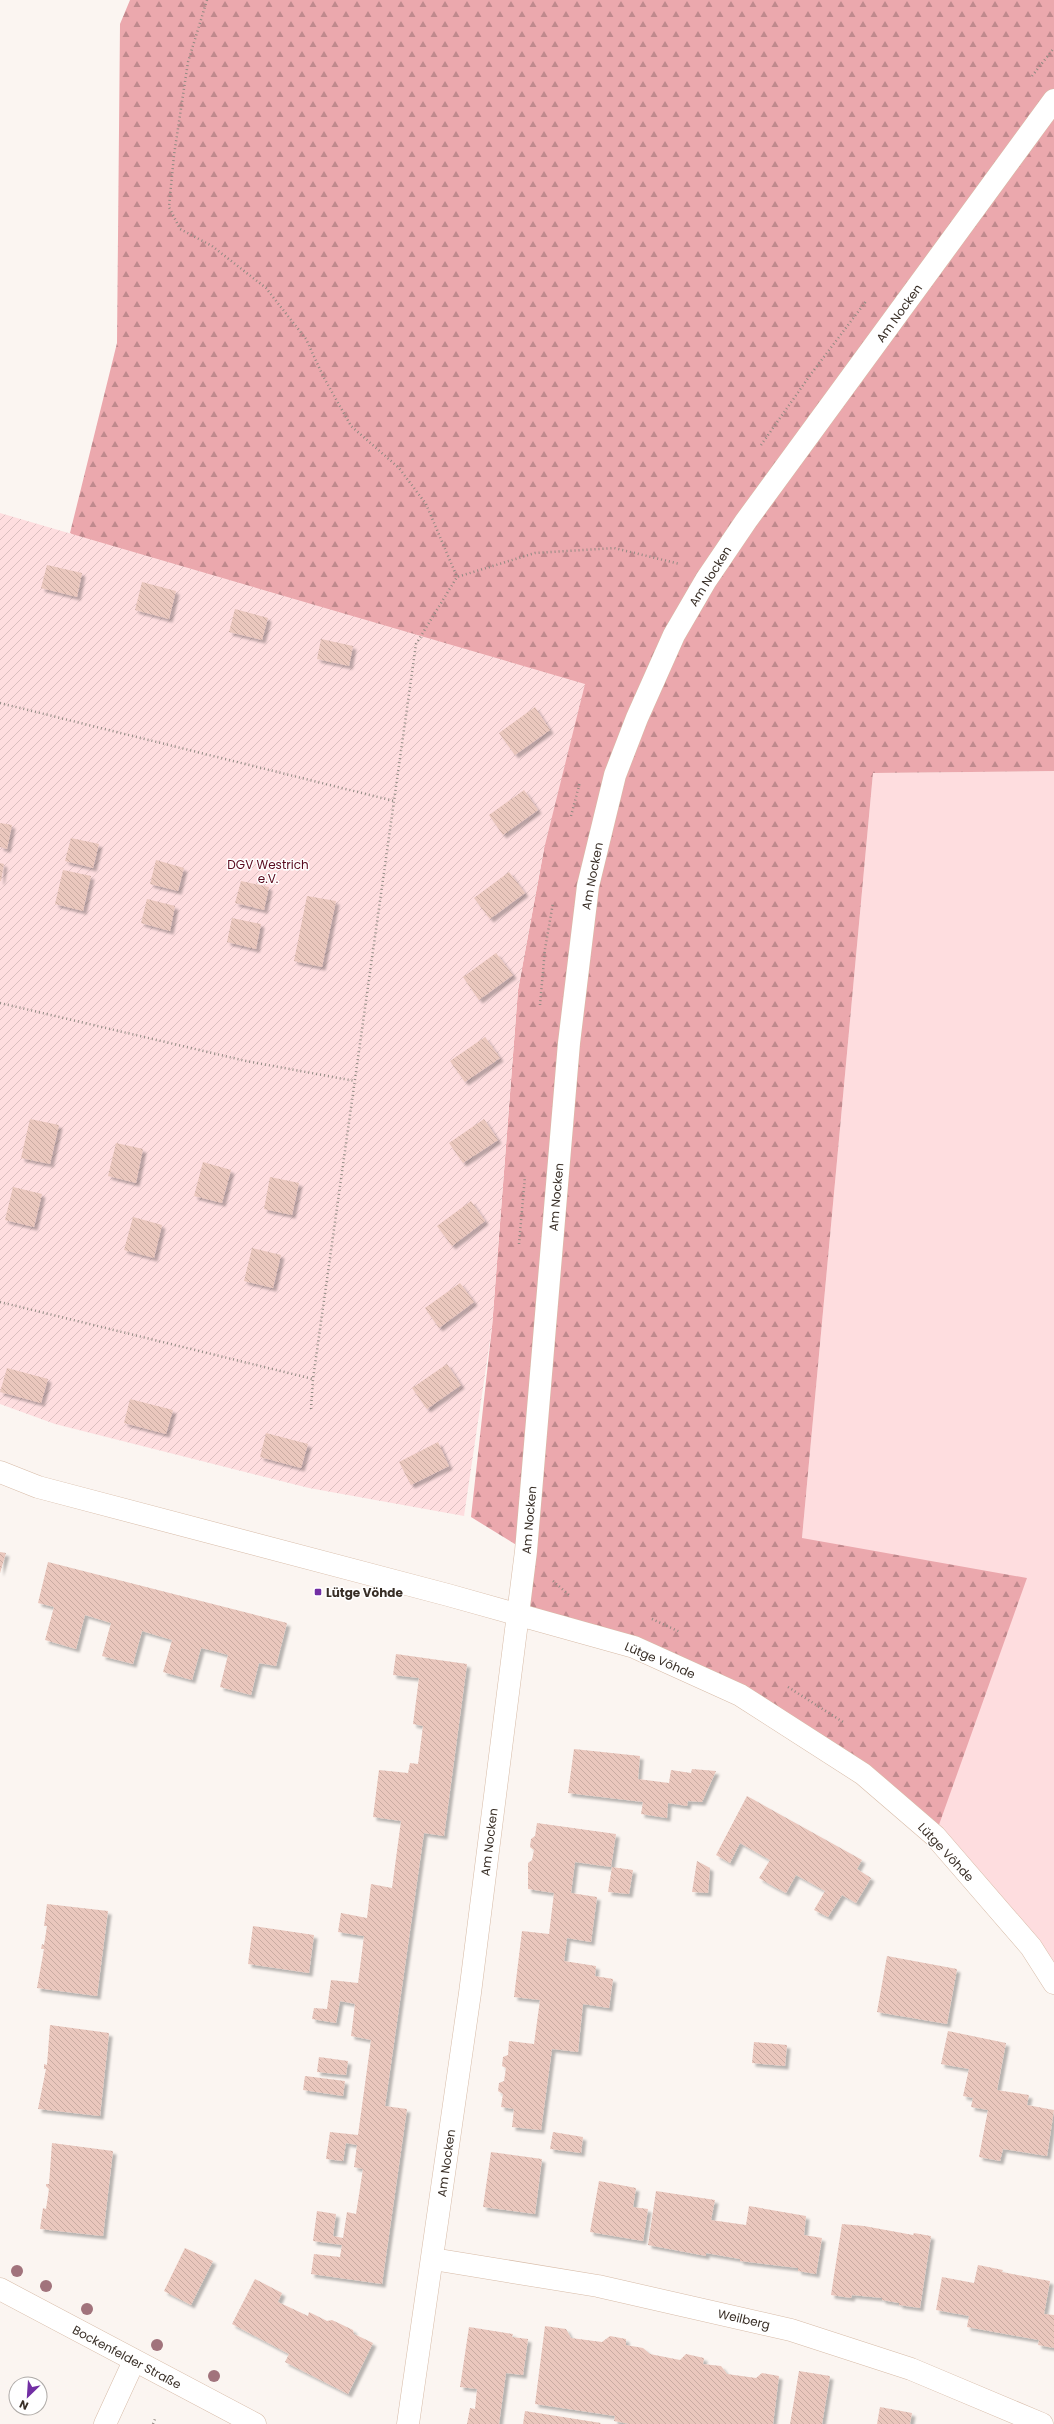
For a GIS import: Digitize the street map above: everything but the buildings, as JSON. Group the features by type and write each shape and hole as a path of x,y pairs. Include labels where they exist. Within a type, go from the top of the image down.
{"street":[{"name":"Am Nocken","path":"408,2424 433,2260 526,1551 569,1043 581,938 588,886 615,775 674,635 706,580 746,521 1054,100"},
{"name":"Lütge Vöhde","path":"0,1472 38,1487 518,1614 634,1647 740,1695 863,1774 935,1836 1031,1947 1054,1983"},
{"name":"Weilberg","path":"433,2260 598,2286 791,2330 911,2369 1042,2424"},
{"name":"Bockenfelder Straße","path":"0,2289 255,2424"},
{"path":"105,2424 134,2361"}],"path":[{"path":"207,0 188,62 174,155 169,207 180,229 212,246 266,288 306,339 323,376 352,426 399,468 426,504 457,577"},
{"path":"1029,80 1054,48"},
{"path":"756,452 810,374 868,298"},
{"path":"311,1409 313,1379 416,644 457,577 535,553 614,548 679,564"},
{"path":"675,570 683,558"},
{"path":"0,703 394,801"},
{"path":"570,823 581,778"},
{"path":"540,1008 545,949 554,898"},
{"path":"0,1003 246,1061 354,1081"},
{"path":"519,1246 525,1168"},
{"path":"0,1302 313,1379"},
{"path":"153,2424 155,2419"}],"green space":[{"path":"130,0 1054,0 1054,771 873,773 802,1538 1027,1578 935,1836 740,1695 518,1614 526,1551 471,1517 492,1327 518,990 544,849 70,533 117,343 120,24"},
{"name":"DGV Westrich e.V.","path":"0,513 585,684 544,849 518,990 492,1327 464,1516 309,1488 55,1424 0,1404"},
{"path":"1054,771 1054,1983 935,1836 802,1538 873,773"}],"place":[{"name":"Lütge Vöhde","path":"318,1592"}]}
